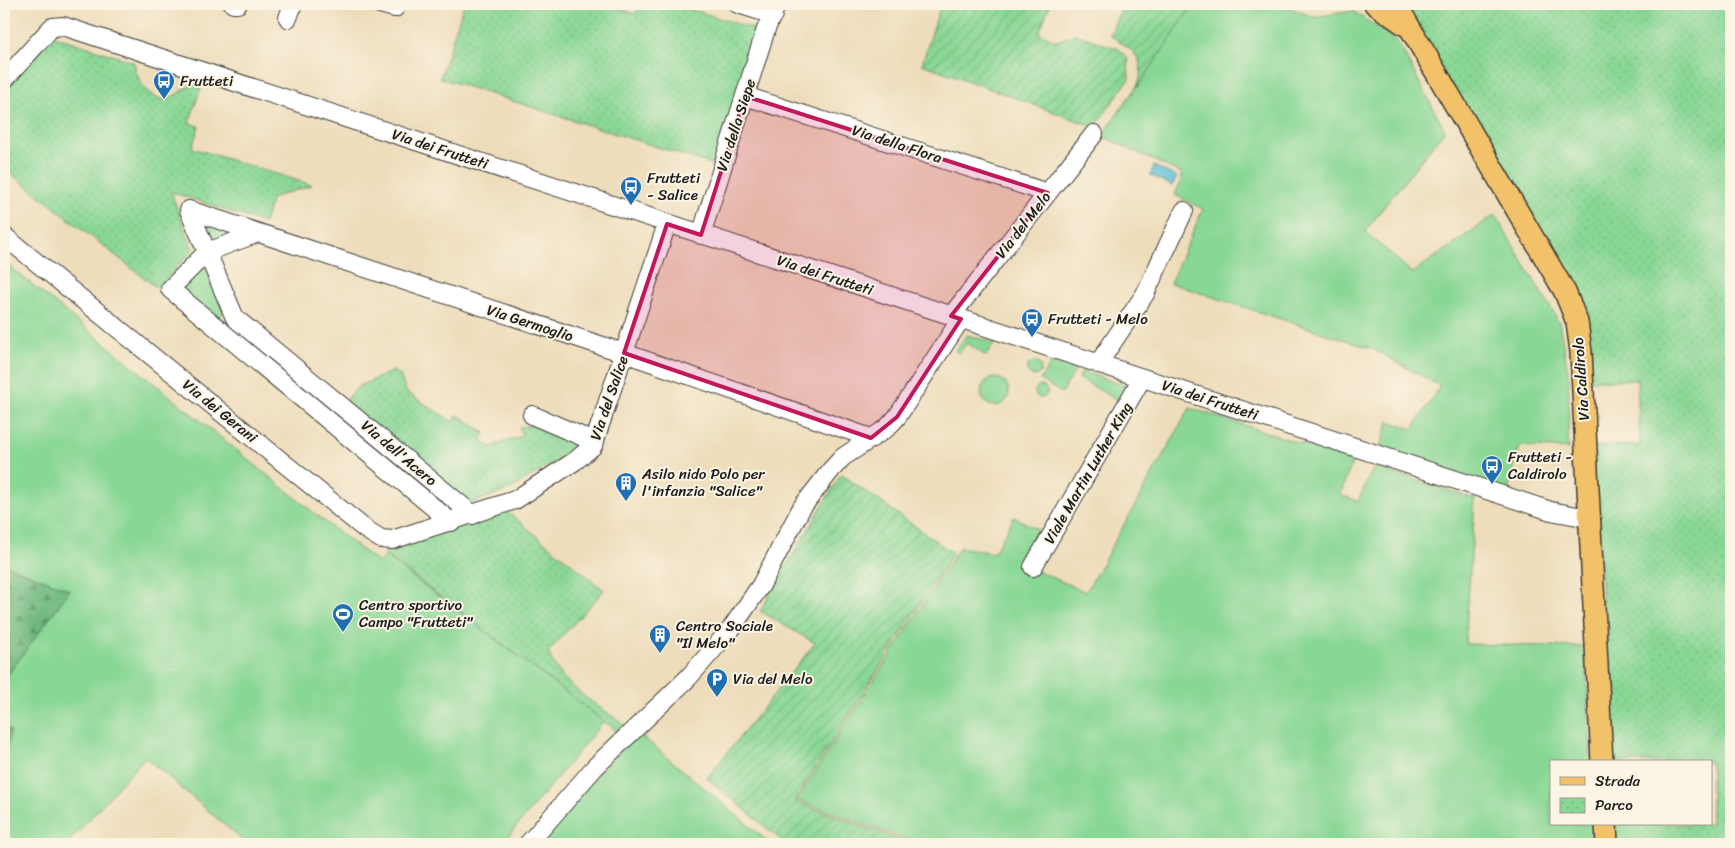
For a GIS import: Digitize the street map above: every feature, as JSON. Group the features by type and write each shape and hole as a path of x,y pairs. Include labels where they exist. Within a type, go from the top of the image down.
{"main road":[{"name":"Via Caldirolo","path":"1375,4 1392,14 1417,38"},
{"name":"Via Caldirolo","path":"1396,4 1572,308 1581,352 1602,760"},
{"path":"1606,826 1607,844"}],"street":[{"path":"233,4 238,4"},
{"path":"380,4 395,8 396,4"},
{"path":"738,4 778,7"},
{"name":"Via della Siepe","path":"701,235 745,96 778,7"},
{"name":"Via dei Frutteti","path":"4,80 52,27 63,26 1551,511 1588,518"},
{"name":"Via della Flora","path":"745,96 1048,193"},
{"name":"Via del Melo","path":"528,844 595,767 688,678 726,636 756,592 802,507 818,484 843,457 897,418 956,318 1094,134"},
{"name":"Via Germoglio","path":"189,210 624,353 871,438"},
{"name":"Via dell'Acero","path":"189,210 235,318 473,515"},
{"path":"1098,364 1145,294 1184,211"},
{"name":"Via del Salice","path":"451,522 514,500 575,461 595,442 667,224"},
{"name":"Via dell'Acero","path":"258,233 207,252 170,289 451,522"},
{"name":"Via dei Gerani","path":"4,236 376,536 386,539 397,539 451,522"},
{"path":"226,335 240,322"},
{"path":"272,373 285,359"},
{"name":"Viale Martin Luther King","path":"1033,567 1142,378"},
{"path":"311,405 324,391"},
{"path":"532,416 595,442"}],"highlighted area":[{"path":"745,96 1048,193 951,316 961,319 897,417 871,438 624,353 667,224 701,235"}],"green space":[{"path":"464,4 604,4 636,14 639,4 674,4 757,30 714,165 440,78"},
{"path":"941,4 1050,4 1039,33 1057,41 1075,34 1119,49 1128,59 1129,79 1095,127 922,64"},
{"path":"1123,4 1194,4 1137,88 1141,69 1136,56 1110,35"},
{"path":"1194,4 1279,4 1314,17 1353,11 1397,41 1445,130 1365,231 1412,273 1495,215 1559,322 1569,377 1568,449 1520,446 1508,491 1380,447 1389,421 1413,429 1440,386 1373,349 1170,283 1203,209 1175,195 1183,174 1102,136"},
{"path":"1404,4 1731,4 1731,844 1615,844 1614,826 1712,826 1712,760 1611,760 1593,446 1640,445 1637,380 1590,380 1585,326"},
{"path":"54,36 134,62 140,82 153,96 167,100 193,84 201,87 189,123 199,126 192,148 312,185 272,198 264,223 171,192 193,250 157,288 4,168 4,90"},
{"path":"203,218 239,231 211,243"},
{"path":"4,262 339,533 379,563 385,556 604,721 502,844 247,844 145,757 67,844 4,844 4,755 11,731 4,724 4,680 70,590 4,564"},
{"path":"204,263 224,312 216,320 180,287"},
{"path":"967,335 995,343 986,356 967,343 959,353 955,350"},
{"path":"1052,361 1076,369 1062,393 1040,380"},
{"path":"1034,362 1039,364 1041,369 1039,374 1034,376 1029,374 1027,369 1029,364"},
{"path":"393,371 400,375 406,392 453,422 458,415 485,433 481,440 490,447 522,436 519,427 534,425 581,446 511,489 468,504 344,402 359,386"},
{"path":"1082,371 1129,387 1120,402 1079,378"},
{"path":"995,378 1005,382 1009,392 1005,402 995,406 985,402 981,392 985,382"},
{"path":"1043,386 1046,387 1046,397 1039,398 1036,397 1035,390 1036,387"},
{"path":"324,398 453,504 448,512 319,406"},
{"path":"1190,408 1353,460 1340,495 1358,501 1374,467 1475,499 1465,644 1585,647 1591,760 1550,760 1550,826 1595,826 1596,844 919,844 797,800 960,547 994,553 1014,517 1046,534 1028,567 1086,592"},
{"path":"841,474 953,553 794,801 912,844 786,844 707,778 815,643 760,611"},
{"path":"506,511 604,590 548,652 561,675 570,685 625,725 618,732 383,553"},
{"path":"4,564 70,590 4,680"},
{"path":"4,724 11,731 4,755"},
{"path":"638,733 771,844 538,844 568,804"}],"water":[{"path":"1154,166 1177,177 1172,186 1150,175"}],"place":[{"name":"Frutteti","path":"164,100"},
{"name":"Frutteti - Salice","path":"631,206"},
{"name":"Frutteti - Melo","path":"1032,338"},
{"name":"Frutteti - Caldirolo","path":"1492,485"},
{"name":"Asilo nido Polo per l'infanzia \"Salice\"","path":"626,502"},
{"name":"Centro sportivo Campo \"Frutteti\"","path":"343,633"},
{"name":"Centro Sociale \"Il Melo\"","path":"660,654"},
{"name":"Via del Melo","path":"717,698"}]}
